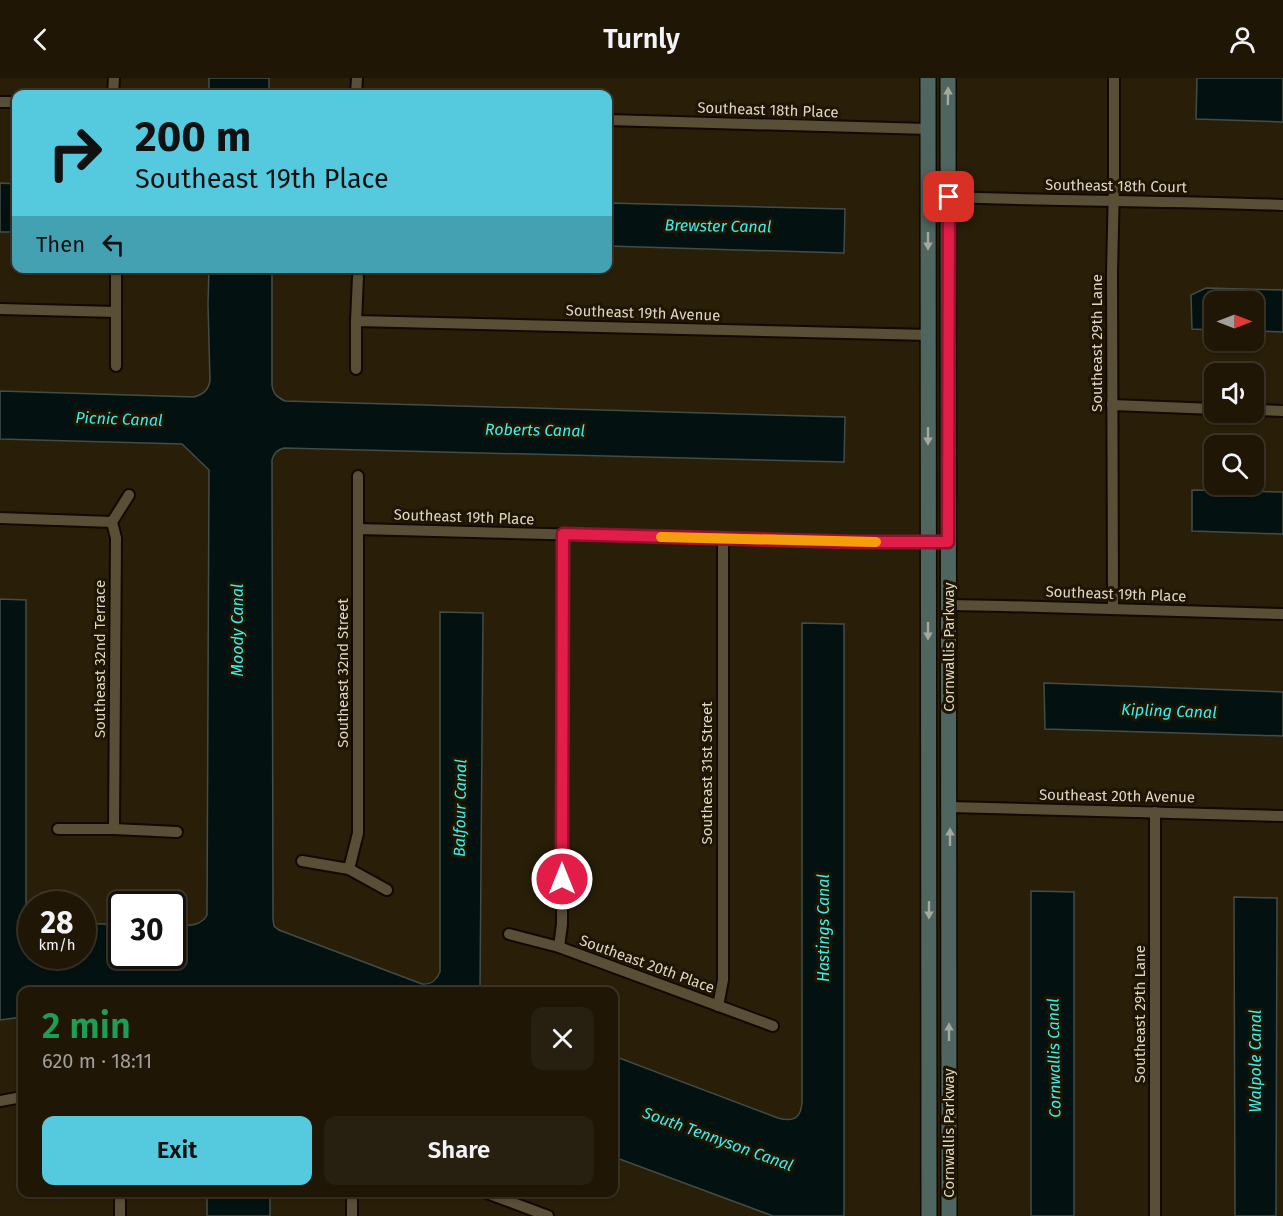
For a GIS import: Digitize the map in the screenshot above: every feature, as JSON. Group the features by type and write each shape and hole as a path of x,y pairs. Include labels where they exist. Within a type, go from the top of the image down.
{"street":[{"name":"Cornwallis Parkway","path":"928,78 929,1216"},
{"name":"Cornwallis Parkway","path":"948,78 949,1216"},
{"name":"Southeast 29th Lane","path":"1113,609 1114,78"},
{"name":"Southeast 18th Place","path":"612,120 928,129"},
{"path":"928,129 948,129"},
{"path":"928,197 949,197"},
{"name":"Southeast 18th Court","path":"949,197 1283,205"},
{"path":"116,273 116,366"},
{"path":"356,369 358,277"},
{"path":"0,309 116,312"},
{"name":"Southeast 19th Avenue","path":"356,321 929,335"},
{"path":"929,335 948,336"},
{"path":"1112,405 1204,409"},
{"path":"1264,410 1283,411"},
{"name":"Southeast 32nd Street","path":"349,869 358,833 358,476"},
{"path":"0,518 112,522 129,495"},
{"name":"Southeast 32nd Terrace","path":"112,522 116,538 114,829"},
{"name":"Southeast 19th Place","path":"359,529 928,542"},
{"path":"559,947 562,924 563,534"},
{"name":"Southeast 31st Street","path":"718,1006 723,980 723,538"},
{"path":"928,542 948,542"},
{"path":"928,606 949,605"},
{"name":"Southeast 19th Place","path":"949,605 1283,614"},
{"path":"929,807 950,807"},
{"name":"Southeast 20th Avenue","path":"950,807 1283,816"},
{"name":"Southeast 29th Lane","path":"1155,812 1155,1216"},
{"path":"58,829 177,832"},
{"path":"302,861 349,869 387,891"},
{"name":"Southeast 20th Place","path":"509,934 559,947 773,1026"},
{"path":"0,1101 18,1098"},
{"path":"929,1124 949,1124"},
{"path":"120,1197 120,1216"},
{"path":"352,1197 352,1216"},
{"path":"497,1197 548,1216"}],"water":[{"path":"209,78 269,78 269,90 209,90"},
{"path":"1197,78 1283,78 1283,122 1196,119"},
{"path":"0,183 12,184 12,232 0,232"},
{"name":"Brewster Canal","path":"612,203 845,209 844,253 612,246"},
{"path":"209,273 272,273 272,385 276,395 285,401 845,417 844,462 284,448 278,451 272,460 274,926 279,930 422,984 431,983 437,978 440,972 440,612 483,613 480,987 18,987 18,1018 0,1020 0,599 26,600 26,891 18,891 18,969 96,969 96,924 108,924 108,969 186,969 186,925 197,924 207,915 209,470 182,444 0,439 0,391 194,397 206,390 210,381"},
{"path":"1206,288 1283,290 1283,332 1264,331 1264,291 1204,291 1204,330 1192,329 1191,295"},
{"path":"1192,490 1204,490 1204,495 1264,495 1264,492 1283,492 1283,534 1192,531"},
{"path":"802,623 844,624 844,1216 773,1216 618,1158 618,1058 778,1118 788,1120 798,1116 802,1102"},
{"name":"Kipling Canal","path":"1044,683 1283,692 1283,736 1045,729"},
{"name":"Cornwallis Canal","path":"1031,891 1074,892 1074,1216 1031,1216"},
{"name":"Walpole Canal","path":"1234,897 1277,898 1276,1216 1235,1216"},
{"path":"207,1197 270,1197 270,1216 207,1216"}],"slow traffic":[{"path":"661,537 876,542"}],"route":[{"path":"562,879 563,534 855,542 948,542 949,197"}],"water label":[{"name":"Picnic Canal","path":"119,419"},
{"name":"Roberts Canal","path":"535,430"},
{"name":"Moody Canal","path":"237,630"},
{"name":"Balfour Canal","path":"460,808"},
{"name":"Hastings Canal","path":"823,928"},
{"name":"South Tennyson Canal","path":"718,1139"}]}
